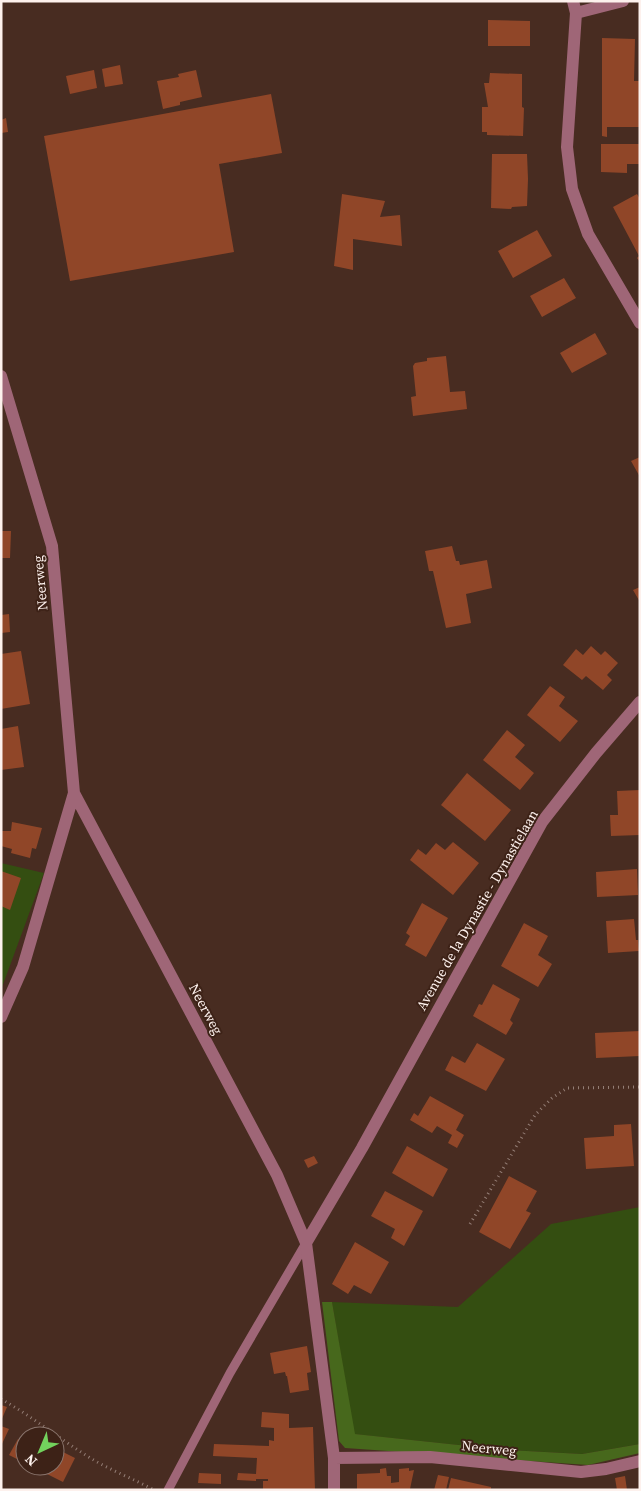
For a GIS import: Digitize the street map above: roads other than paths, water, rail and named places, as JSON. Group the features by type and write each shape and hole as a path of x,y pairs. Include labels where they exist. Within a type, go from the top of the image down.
{"street":[{"path":"623,1 574,7 568,147 572,189 588,234 640,323"},
{"name":"Neerweg","path":"1,376 52,546 74,793 23,966 1,1017"},
{"name":"Avenue de la Dynastie - Dynastielaan","path":"306,1242 362,1148 542,822 596,753 640,702"},
{"name":"Neerweg","path":"74,793 277,1175 306,1242 334,1458 334,1490"},
{"name":"Neerweg","path":"334,1458 430,1457 581,1472 606,1469 640,1461"}],"lane":[{"path":"168,1490 230,1373 306,1242"}]}
